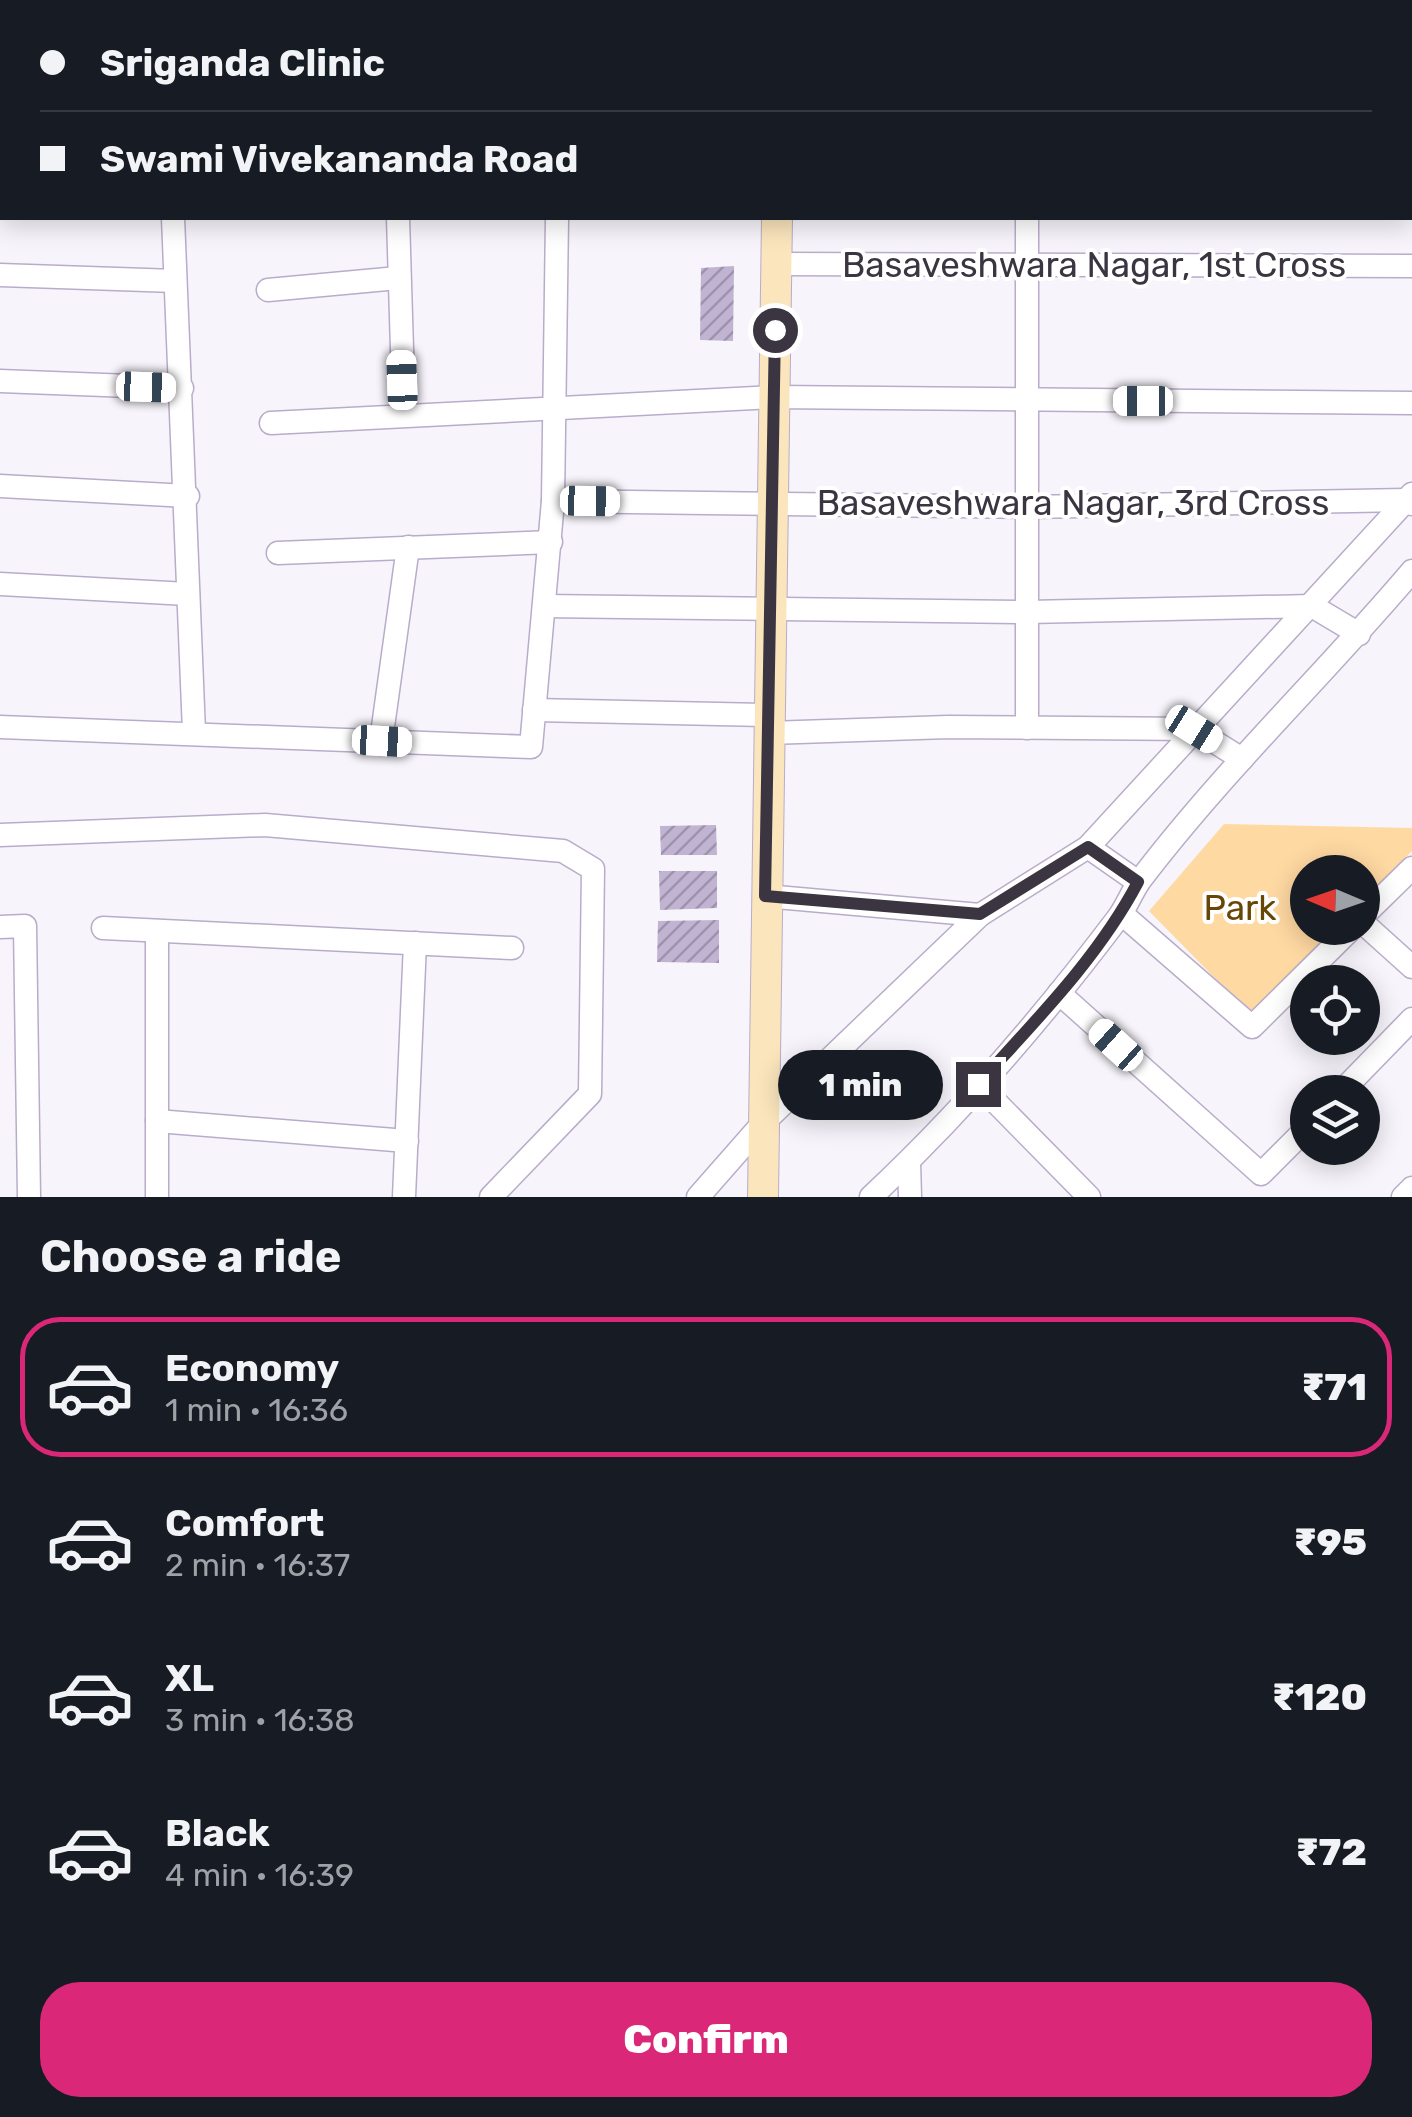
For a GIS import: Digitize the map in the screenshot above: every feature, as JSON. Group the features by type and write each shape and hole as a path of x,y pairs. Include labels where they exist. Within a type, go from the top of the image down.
{"main road":[{"path":"763,1197 777,220"}],"street":[{"path":"173,220 188,496 194,732"},
{"path":"398,220 404,415"},
{"path":"0,727 530,747 554,501 557,220"},
{"path":"1027,220 1027,728"},
{"name":"Basaveshwara Nagar, 1st Cross","path":"776,264 1412,266"},
{"path":"0,275 175,281"},
{"path":"268,290 398,278"},
{"path":"0,381 182,388"},
{"path":"271,423 774,397 1412,403"},
{"path":"0,486 188,496"},
{"path":"698,1197 764,1122 980,914 1088,847 1410,499"},
{"name":"Basaveshwara Nagar, 3rd Cross","path":"554,501 1028,507 1410,499"},
{"path":"278,554 551,542"},
{"path":"382,741 408,547"},
{"path":"871,1197 909,1162 1059,993 1122,914 1138,882 1242,758 1359,634 1412,571"},
{"path":"0,584 188,594"},
{"path":"544,606 1028,612 1312,606 1359,634"},
{"path":"534,710 769,724 1194,729 1242,758"},
{"path":"0,835 266,825 563,851 593,869 590,1094 490,1197"},
{"path":"1088,847 1138,882"},
{"path":"1380,901 1412,868"},
{"path":"765,896 980,914"},
{"path":"1122,914 1252,1027 1335,945"},
{"path":"0,927 24,926 29,1197"},
{"path":"104,928 512,948"},
{"path":"157,931 157,1197"},
{"path":"1380,937 1412,968"},
{"path":"404,1197 415,943"},
{"path":"1059,993 1261,1174 1290,1144"},
{"path":"1358,1075 1412,1020"},
{"path":"978,1084 1089,1197"},
{"path":"157,1121 407,1142"},
{"path":"909,1162 910,1197"},
{"path":"1403,1197 1412,1188"}],"green space":[{"name":"Park","path":"1224,824 1412,828 1412,851 1380,884 1380,855 1290,855 1290,945 1320,945 1300,965 1290,965 1290,976 1251,1015 1149,911"}],"building":[{"path":"734,266 733,341 700,340 701,268"},
{"path":"716,825 717,855 661,855 660,826"},
{"path":"659,871 717,871 717,908 660,910"},
{"path":"719,920 719,963 657,962 658,921"}],"route":[{"path":"775,330 765,896 980,914 1088,847 1138,882 1122,914 978,1084"}]}
